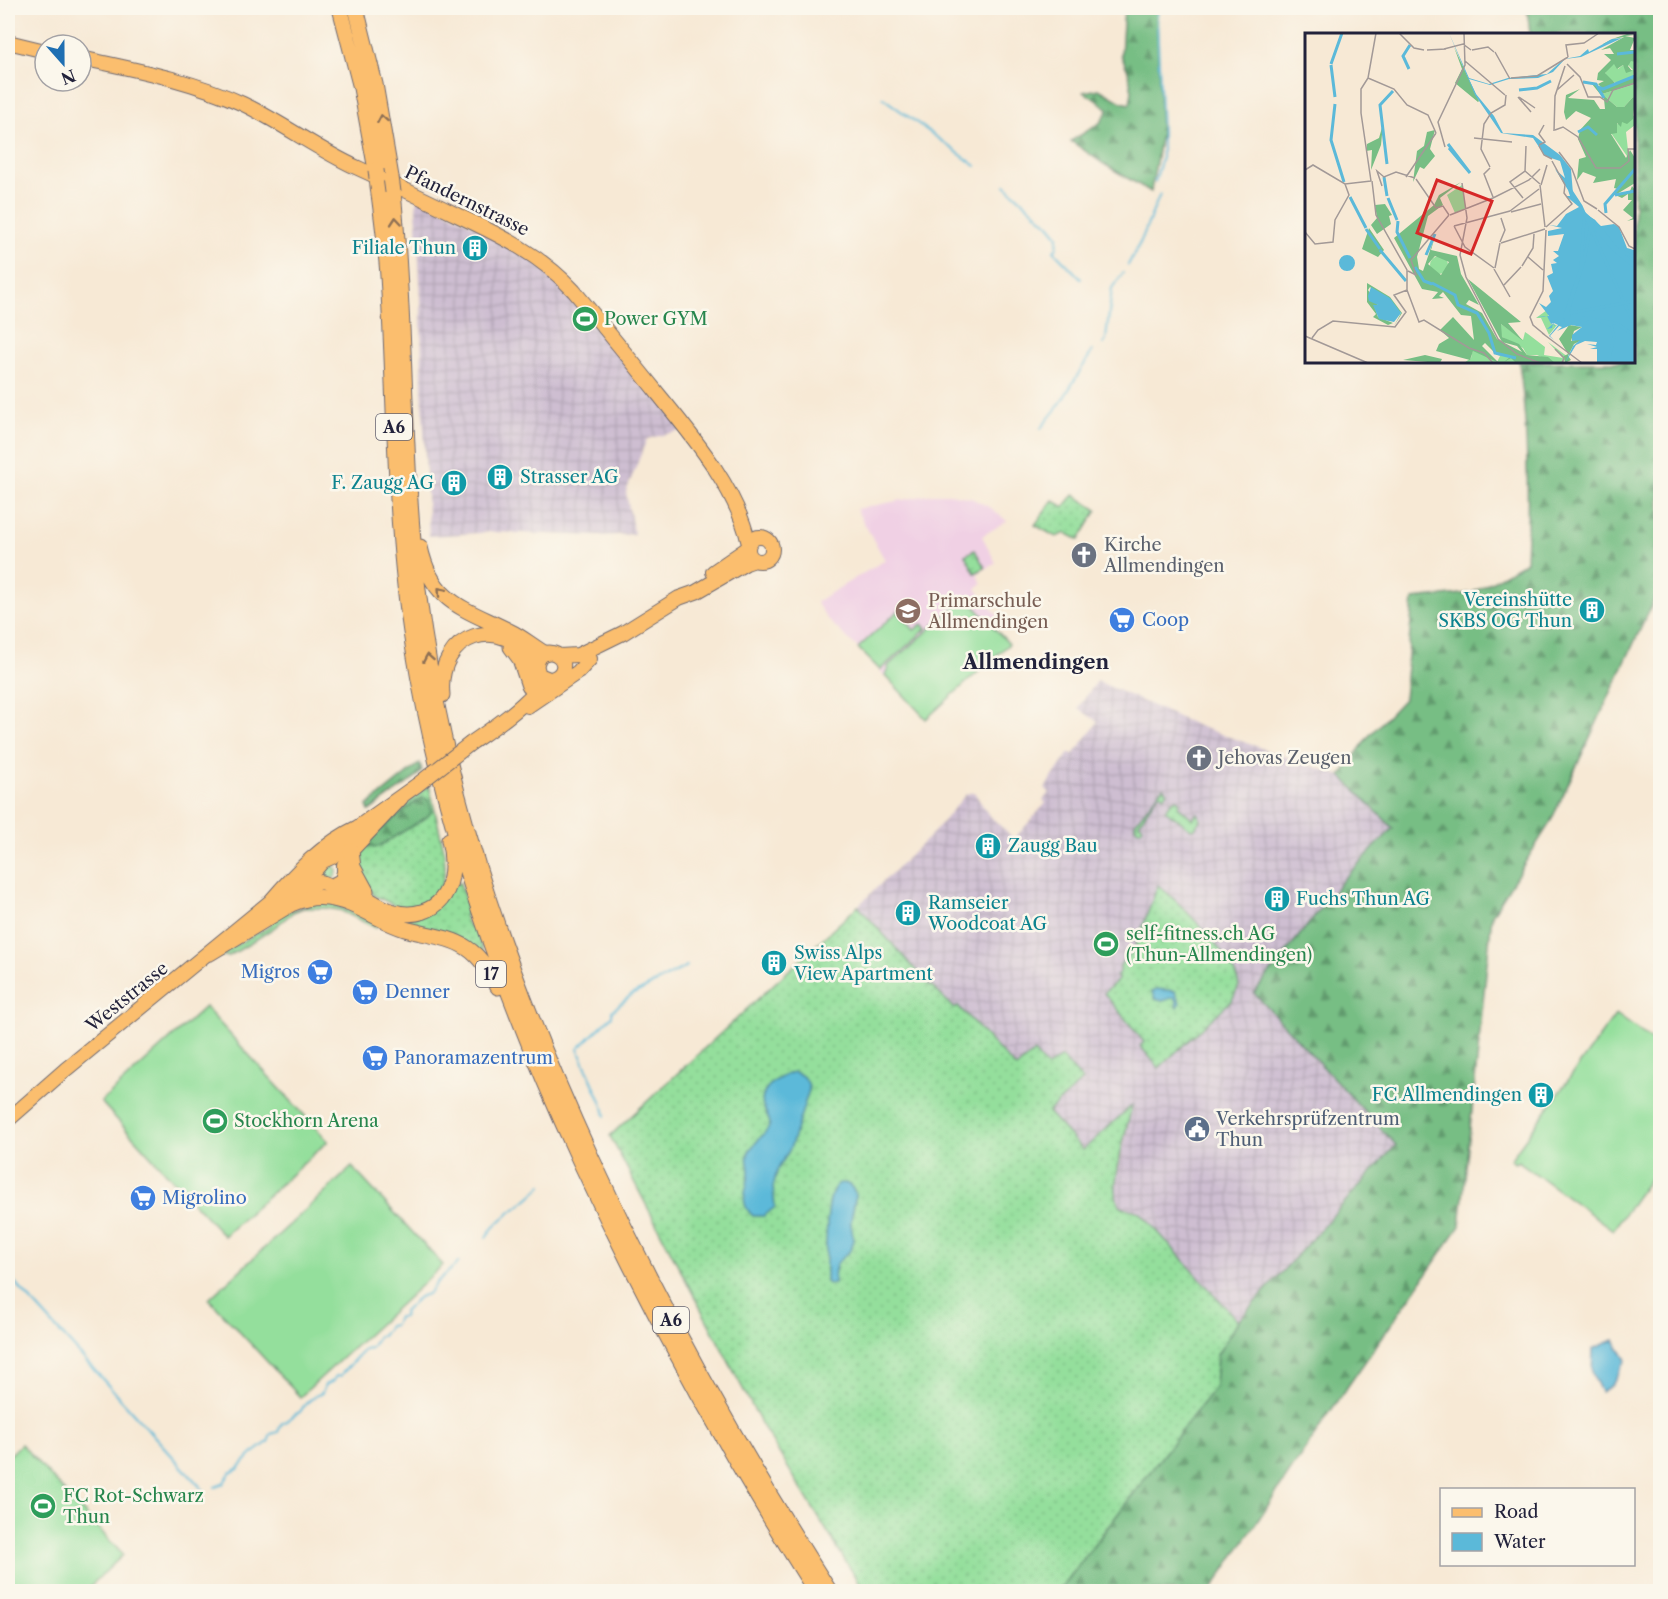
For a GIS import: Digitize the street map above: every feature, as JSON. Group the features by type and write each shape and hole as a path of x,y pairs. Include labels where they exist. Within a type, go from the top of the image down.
{"highway":[{"name":"A6","path":"340,8 384,181 401,292 412,541 442,758 502,942 543,1048 585,1143 634,1248 690,1356 767,1491 830,1592"},
{"name":"A6","path":"356,8 377,93 384,181 395,460 412,641 474,897 528,1043 591,1186 656,1316 736,1461 816,1592"},
{"name":"A6","path":"407,460 421,549 427,570 435,585 457,606 516,634 544,661"},
{"path":"488,634 507,643 515,650 522,663 529,686"},
{"path":"210,952 242,935 283,908 304,899 330,898 392,913 413,915 432,906 447,890 451,876 452,857 442,810 442,758 449,734 441,689 443,671 453,652 462,642 475,636 488,634 511,639 524,650 544,661"},
{"path":"351,851 356,873 372,908"},
{"path":"344,871 372,908"},
{"path":"327,884 372,908"},
{"name":"17","path":"372,908 394,926 454,941 466,947 482,962 494,978 528,1043"}],"main road":[{"path":"8,42 33,48"},
{"name":"Pfandernstrasse","path":"93,61 175,79 227,97 275,121 325,152 501,236 531,253 574,291 686,429 707,458 738,512 761,537"},
{"name":"Pfandernstrasse","path":"738,512 751,551"},
{"path":"761,537 768,540 772,550 764,560 751,551 754,538 761,537"},
{"name":"Weststrasse","path":"513,712 544,661 578,655 623,633 679,598 691,585 751,551"},
{"name":"Weststrasse","path":"8,1120 65,1070 270,902 283,887 323,861 330,859 358,827 401,798 513,712 555,676 591,659 623,633"},
{"name":"Weststrasse","path":"513,712 532,705 578,672 591,659"},
{"path":"544,661 563,665 555,676 541,676 544,661"},
{"name":"Weststrasse","path":"270,902 306,886 341,881 351,851 401,798"},
{"path":"283,887 317,854 345,833 358,827"},
{"path":"330,859 338,861 344,871"},
{"path":"318,866 317,874 327,884"}],"shaded area":[{"path":"419,196 547,265 686,429 647,439 626,492 634,534 599,536 494,532 429,536 416,207"},
{"name":"Primarschule Allmendingen","path":"933,494 971,498 991,508 1007,521 982,536 996,563 977,574 982,584 976,589 1001,620 994,628 1009,644 926,719 828,620 816,602 885,560 856,509"},
{"path":"1097,681 1198,726 1341,776 1393,828 1343,880 1254,993 1397,1144 1238,1321 1141,1213 1120,1205 1118,1202 1115,1185 1132,1106 1084,1150 1048,1112 1083,1080 1061,1057 1047,1067 1016,1069 958,1007 954,1010 933,986 931,987 858,906 934,832 966,794 974,792 988,814 1014,839 1046,803 1043,800 1050,793 1045,788 1069,753 1073,755 1098,722 1078,708","holes":["1158,885 1189,913 1233,968 1140,1046 1144,1042 1104,993 1119,979 1120,965 1134,950"]}],"green space":[{"path":"1124,8 1158,8 1161,133 1151,192 1071,141 1100,123 1109,109 1084,92 1099,89 1121,102 1130,104 1132,91 1128,71 1121,55"},
{"path":"1527,8 1660,8 1660,587 1550,823 1492,915 1460,1226 1334,1406 1211,1591 1059,1591 1215,1387 1217,1355 1238,1321 1396,1145 1254,993 1343,880 1393,828 1341,776 1368,737 1404,699 1413,599 1472,593 1526,562 1527,462 1519,363 1635,363 1635,33 1530,33"},
{"path":"1074,495 1097,510 1079,540 1066,533 1056,537 1035,525 1053,500 1064,507"},
{"path":"975,550 985,568 975,573 965,555"},
{"path":"966,597 1009,644 926,719 885,675 889,665"},
{"path":"898,611 914,630 922,624 926,629 880,670 858,648"},
{"path":"420,763 422,771 415,778 369,811 367,806"},
{"path":"429,785 444,850 445,869 442,885 427,903 402,909 373,895 355,860 362,843"},
{"path":"1163,787 1167,792 1164,796 1159,793 1139,823 1143,826 1141,830 1138,830 1135,823"},
{"path":"420,798 429,801 432,811 427,817 378,847 368,846 369,839"},
{"path":"1177,799 1180,802 1178,806 1193,819 1197,813 1201,820 1195,828 1191,829 1165,810 1172,801"},
{"path":"327,865 333,865 337,872 333,879 327,879 323,875 323,869"},
{"path":"460,883 469,913 464,915 469,927 474,926 486,959 401,921 452,885"},
{"path":"1158,885 1206,932 1228,961 1239,986 1232,1000 1159,1068 1140,1046 1144,1042 1104,993 1119,979 1116,976 1120,972 1120,965 1134,950"},
{"path":"326,900 378,924 376,928 340,910 303,908 293,912 275,927 229,956 222,956 231,948 270,926 277,914"},
{"path":"858,906 931,987 954,1009 958,1006 1016,1068 1034,1052 1047,1067 1061,1057 1083,1080 1048,1112 1083,1150 1132,1105 1117,1173 1117,1198 1120,1205 1141,1213 1238,1321 1217,1355 1215,1387 1059,1591 864,1591 763,1427 610,1136"},
{"name":"Stockhorn Arena","path":"205,1007 328,1141 224,1236 101,1102"},
{"path":"1616,1014 1660,1046 1660,1164 1613,1230 1518,1161 1515,1163 1510,1160"},
{"path":"352,1167 443,1265 300,1397 209,1299"},
{"name":"FC Rot-Schwarz Thun","path":"21,1444 123,1555 85,1591 8,1591 8,1457"}],"water":[{"path":"1156,989 1175,991 1180,1003 1178,1007 1174,997 1163,1001 1155,999 1152,992"},
{"path":"793,1072 804,1078 809,1090 790,1149 777,1171 773,1187 775,1207 764,1216 753,1216 745,1206 744,1200 749,1172 747,1158 750,1150 770,1124 762,1100 771,1084"},
{"path":"845,1183 851,1186 855,1195 851,1219 853,1244 851,1250 836,1266 834,1283 829,1284 826,1282 826,1231 829,1203 836,1186"},
{"path":"1614,1340 1626,1360 1611,1386 1601,1392 1592,1373 1593,1349"}],"waterway":[{"path":"1155,182 1162,157 1158,8"},
{"path":"883,98 976,166"},
{"path":"1005,185 1058,236 1057,247 1054,251 1081,279"},
{"path":"1128,265 1141,241 1160,194"},
{"path":"1104,344 1112,288 1123,273"},
{"path":"1041,428 1060,404 1093,350"},
{"path":"605,1116 603,1106 578,1049 612,1016 612,1011 630,996 687,966"},
{"path":"486,1237 498,1223 542,1185"},
{"path":"215,1487 223,1484 230,1473 238,1469 268,1442 271,1434 278,1432 281,1424 300,1412 309,1401 322,1393 325,1385 333,1381 336,1376 340,1376 364,1349 371,1348 378,1336 382,1336 389,1326 395,1325 398,1317 403,1317 404,1312 419,1297 428,1294 437,1282 459,1262"},
{"path":"8,1275 204,1491"}],"place":[{"name":"Filiale Thun","path":"475,248"},
{"name":"Power GYM","path":"585,319"},
{"name":"Strasser AG","path":"500,477"},
{"name":"F. Zaugg AG","path":"454,483"},
{"name":"Kirche Allmendingen","path":"1084,555"},
{"name":"Vereinshütte SKBS OG Thun","path":"1592,610"},
{"name":"Primarschule Allmendingen","path":"908,611"},
{"name":"Coop","path":"1122,620"},
{"name":"Jehovas Zeugen","path":"1199,758"},
{"name":"Zaugg Bau","path":"988,846"},
{"name":"Fuchs Thun AG","path":"1277,899"},
{"name":"Ramseier Woodcoat AG","path":"908,913"},
{"name":"self-fitness.ch AG (Thun-Allmendingen)","path":"1106,944"},
{"name":"Swiss Alps View Apartment","path":"774,963"},
{"name":"Migros","path":"320,972"},
{"name":"Denner","path":"365,992"},
{"name":"Panoramazentrum","path":"375,1058"},
{"name":"FC Allmendingen","path":"1541,1095"},
{"name":"Stockhorn Arena","path":"215,1121"},
{"name":"Verkehrsprüfzentrum Thun","path":"1197,1129"},
{"name":"Migrolino","path":"143,1198"},
{"name":"FC Rot-Schwarz Thun","path":"43,1506"}],"district":[{"name":"Allmendingen","path":"1036,662"}]}
